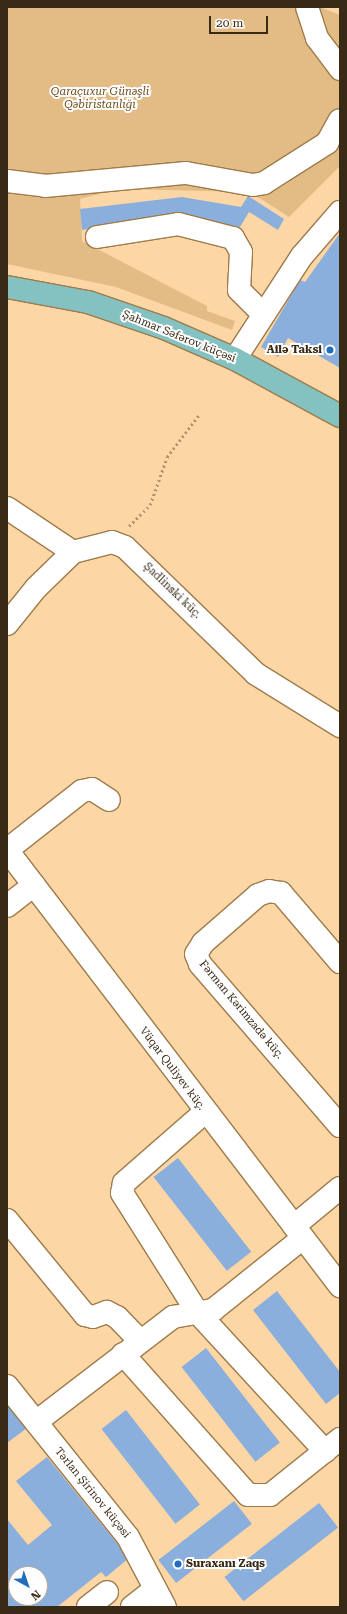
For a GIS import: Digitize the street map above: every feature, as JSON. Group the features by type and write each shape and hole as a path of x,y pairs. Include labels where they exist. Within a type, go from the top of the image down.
{"main road":[{"name":"Şahmar Səfərov küçəsi","path":"7,286 88,302 129,315 235,359 340,416"}],"street":[{"path":"307,7 317,38 340,69"},
{"path":"7,181 45,186 186,173 252,185 264,183 327,143 340,120"},
{"path":"235,359 262,313 302,256 340,212"},
{"path":"97,237 178,224 233,238 241,252 239,290 262,313"},
{"path":"7,508 73,552"},
{"path":"7,624 36,588 73,552 112,542"},
{"name":"Şadlinski küç.","path":"112,542 125,547 256,674 340,726"},
{"path":"7,850 82,791 92,789 109,800"},
{"name":"Vüqar Quliyev küç.","path":"7,850 205,1112 340,1286"},
{"path":"7,906 34,885"},
{"name":"Fərman Kərimzadə küç.","path":"340,962 281,894 269,891 258,895 203,943 196,954 200,964 340,1126"},
{"path":"122,1354 248,1495 270,1495 332,1445 198,1313 122,1193 124,1183 205,1112"},
{"path":"36,1422 122,1354 173,1317 198,1313 228,1300 298,1232 340,1188"},
{"path":"7,1220 85,1315 93,1317 107,1312 117,1317 140,1341"},
{"name":"Tərlan Şirinov küçəsi","path":"7,1386 128,1538 160,1598"},
{"path":"88,1607 107,1592"},
{"path":"132,1607 160,1598"}],"path":[{"path":"112,542 150,505 167,457 199,416"}],"green space":[{"name":"Qaraçuxur Günəşli Qəbiristanlığı","path":"7,7 320,7 340,15 340,166 289,217 250,192 119,189 80,199 82,241 207,306 207,311 235,321 232,330 116,287 7,264"}],"building":[{"path":"248,196 284,219 278,230 249,212 240,227 183,216 82,230 80,209 182,197 241,207"},
{"path":"340,233 340,368 288,338 278,357 261,347 300,280 305,282"},
{"path":"178,1158 251,1252 227,1271 154,1177"},
{"path":"277,1291 340,1372 340,1393 326,1404 253,1310"},
{"path":"206,1348 280,1443 255,1462 182,1367"},
{"path":"7,1403 27,1428 7,1443"},
{"path":"126,1410 200,1505 175,1524 102,1429"},
{"path":"47,1457 129,1558 106,1577 101,1572 57,1607 7,1607 7,1519 28,1545 52,1525 16,1481"},
{"path":"234,1501 252,1524 176,1583 158,1560"},
{"path":"319,1503 338,1527 244,1601 224,1577"}],"place":[{"name":"Ailə Taksi","path":"330,350"},
{"name":"Suraxanı Zaqs","path":"178,1564"}]}
